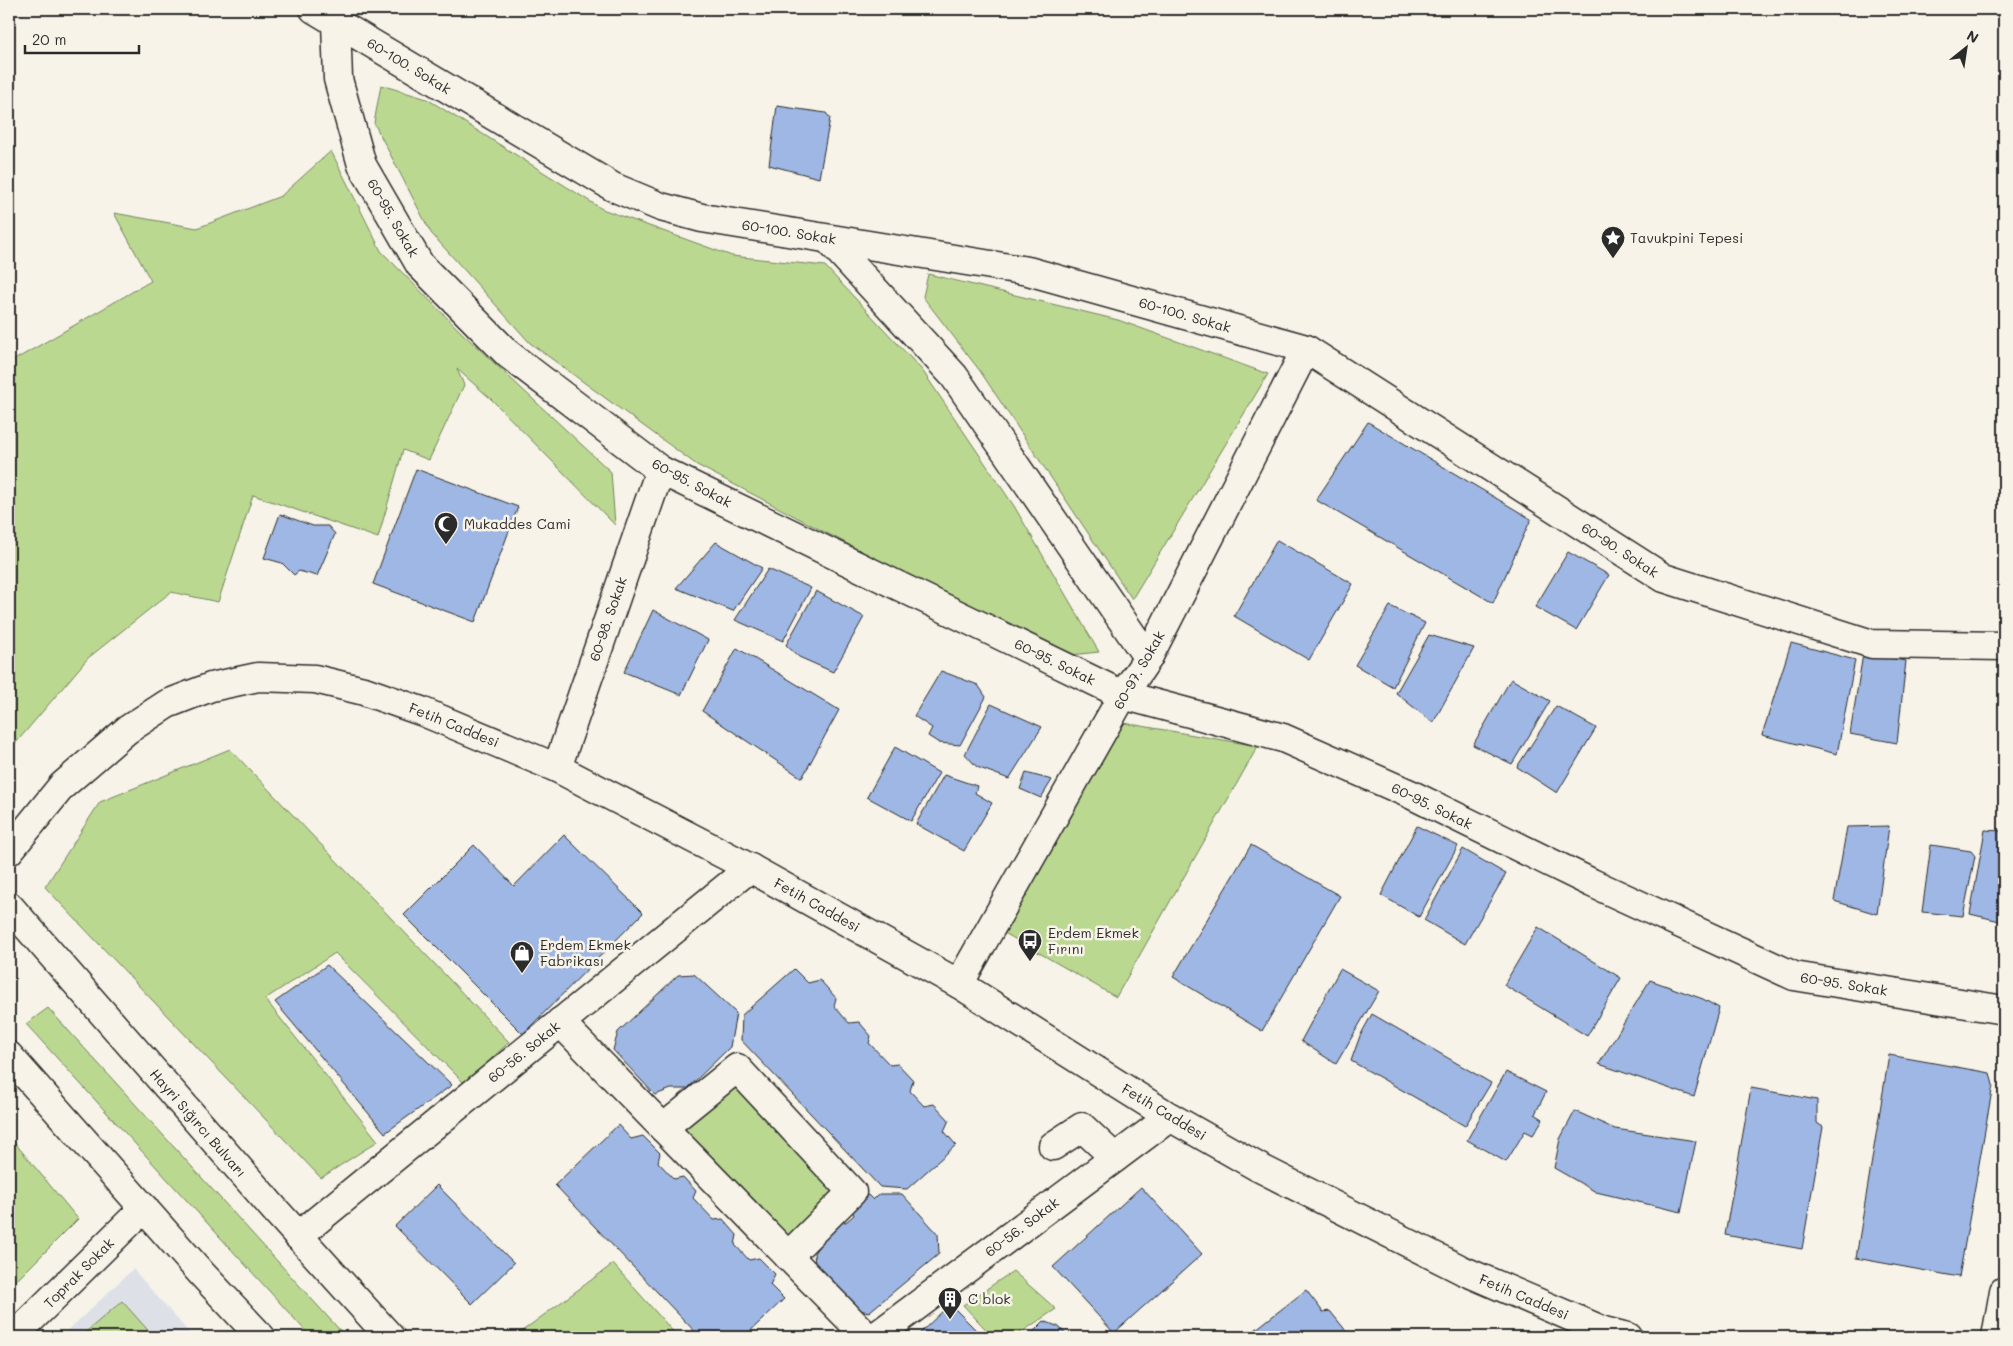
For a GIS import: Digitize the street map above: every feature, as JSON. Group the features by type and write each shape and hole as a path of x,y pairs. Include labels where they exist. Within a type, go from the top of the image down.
{"street":[{"name":"60-100. Sokak","path":"325,15 613,187 661,207 702,218 1028,271 1306,349"},
{"name":"60-95. Sokak","path":"325,15 338,79 362,165 420,264 508,354 660,470 1124,695 1283,738 1410,794 1592,883 1794,976 2004,1010"},
{"path":"828,238 954,376 1148,658"},
{"name":"60-90. Sokak","path":"1306,349 1664,578 1872,644 2004,646"},
{"name":"60-97. Sokak","path":"959,984 1124,695 1148,658 1306,349"},
{"name":"60-98. Sokak","path":"557,768 660,470"},
{"name":"Fetih Caddesi","path":"9,851 62,786 127,730 167,704 210,687 258,678 315,679 364,691 421,711 557,768 750,868 959,984 1170,1117 1267,1172 1462,1270 1609,1335"},
{"name":"60-56. Sokak","path":"298,1236 750,868"},
{"name":"Hayri Sığırcı Bulvarı","path":"9,906 298,1236 390,1337"},
{"path":"560,1022 867,1337"},
{"path":"9,1056 202,1274 261,1337"},
{"path":"663,1128 737,1068 852,1192 788,1256"},
{"name":"60-56. Sokak","path":"875,1337 1170,1117"},
{"path":"1053,1146 1082,1127 1115,1158"},
{"name":"Toprak Sokak","path":"13,1337 144,1208"},
{"path":"1996,1337 2004,1291"}],"shaded area":[{"path":"133,1269 193,1337 61,1337"}],"green space":[{"path":"381,85 427,99 602,209 732,256 825,266 922,370 1014,506 1099,652 1061,656 697,465 530,343 431,233 374,123"},
{"path":"331,151 381,251 461,332 611,472 615,525 491,399 457,369 464,385 429,460 403,450 378,538 253,495 218,602 171,592 88,658 9,751 9,363 151,281 114,213 197,228 281,196"},
{"path":"928,274 1118,320 1268,374 1132,599 980,371 923,297"},
{"path":"1124,723 1258,746 1116,997 1001,931"},
{"path":"230,749 509,1042 465,1084 335,953 265,999 378,1141 321,1178 45,887 100,802"},
{"path":"48,1008 346,1337 311,1337 26,1024"},
{"path":"738,1079 836,1188 788,1244 674,1127"},
{"path":"9,1136 78,1219 9,1288"},
{"path":"613,1264 678,1337 514,1337"},
{"path":"1013,1271 1056,1309 1014,1337 993,1337 963,1305"},
{"path":"122,1301 154,1337 80,1337"}],"building":[{"path":"777,106 826,113 830,118 819,178 769,165"},
{"path":"1368,422 1531,519 1493,603 1316,500"},
{"name":"Mukaddes Cami","path":"416,469 518,507 475,622 373,584"},
{"path":"280,514 313,526 328,526 335,534 317,576 299,571 294,575 282,563 264,558"},
{"path":"1277,540 1353,584 1309,660 1234,616"},
{"path":"716,542 762,568 733,611 676,588"},
{"path":"1568,552 1609,575 1576,630 1535,607"},
{"path":"768,569 811,588 783,641 735,620"},
{"path":"816,591 864,617 833,672 799,657 786,645"},
{"path":"1390,606 1425,623 1393,687 1355,665"},
{"path":"653,610 708,640 681,695 624,672"},
{"path":"1429,635 1474,648 1433,723 1396,693"},
{"path":"1791,643 1855,660 1837,754 1762,735"},
{"path":"737,648 839,710 802,778 702,711"},
{"path":"1863,654 1906,661 1897,743 1850,734"},
{"path":"941,671 978,685 986,697 960,745 939,743 928,736 932,728 914,716"},
{"path":"1511,679 1550,701 1512,764 1473,745"},
{"path":"991,704 1042,727 1009,779 977,767 965,754"},
{"path":"1556,706 1596,728 1557,793 1517,767"},
{"path":"895,747 939,773 911,821 867,797"},
{"path":"1026,773 1052,780 1041,798 1020,789"},
{"path":"944,775 977,786 975,793 992,803 964,851 916,824"},
{"path":"1417,826 1458,846 1419,917 1381,895"},
{"path":"1889,826 1877,914 1834,901 1847,827"},
{"path":"1985,830 2002,831 2004,836 2004,922 1970,914"},
{"name":"Erdem Ekmek Fabrikası","path":"564,835 643,913 523,1034 404,915 474,845 514,886"},
{"path":"1251,845 1340,896 1262,1031 1173,977"},
{"path":"1931,845 1971,851 1975,856 1963,916 1922,912"},
{"path":"1463,849 1506,874 1465,944 1424,920"},
{"path":"1538,927 1621,978 1587,1036 1504,985"},
{"path":"327,965 452,1085 385,1133 275,1002"},
{"path":"794,969 808,983 820,980 836,998 834,1006 849,1023 859,1022 871,1036 869,1043 890,1065 898,1064 913,1080 910,1091 924,1106 934,1104 949,1120 944,1131 956,1145 907,1189 880,1187 741,1040 742,1015"},
{"path":"1340,969 1379,991 1336,1064 1301,1041"},
{"path":"694,974 736,1013 730,1047 687,1089 671,1089 655,1095 613,1050 618,1032 678,975"},
{"path":"1650,980 1703,999 1719,1008 1694,1097 1599,1064"},
{"path":"1372,1014 1491,1083 1465,1126 1351,1061 1360,1036"},
{"path":"1889,1055 1990,1073 1993,1085 1959,1277 1856,1258"},
{"path":"1506,1072 1546,1092 1535,1114 1543,1119 1533,1135 1525,1131 1506,1162 1467,1140"},
{"path":"1751,1088 1817,1100 1817,1123 1823,1127 1802,1249 1725,1235"},
{"path":"1575,1111 1615,1129 1696,1141 1681,1212 1596,1192 1554,1168 1560,1139"},
{"path":"618,1125 631,1139 643,1136 660,1153 658,1162 674,1179 683,1177 696,1191 693,1198 714,1220 723,1219 737,1235 735,1245 749,1260 759,1258 775,1274 770,1285 784,1299 744,1337 700,1337 555,1185"},
{"path":"437,1185 514,1263 472,1304 395,1226"},
{"path":"1141,1187 1202,1254 1114,1333 1053,1267"},
{"path":"879,1194 902,1194 938,1234 939,1254 869,1312 849,1308 816,1275 814,1253 821,1243 822,1236 840,1221 846,1222 854,1215 851,1208 861,1198 868,1195 873,1200"},
{"path":"1306,1290 1323,1312 1330,1311 1351,1337 1246,1337"},
{"name":"C blok","path":"950,1304 983,1337 916,1337"},
{"path":"1044,1321 1059,1327 1068,1337 1028,1337"}],"place":[{"name":"Tavukpini Tepesi","path":"1613,259"},
{"name":"Mukaddes Cami","path":"446,545"},
{"name":"Erdem Ekmek Fırını","path":"1030,962"},
{"name":"Erdem Ekmek Fabrikası","path":"522,974"},
{"name":"C blok","path":"950,1320"}]}
